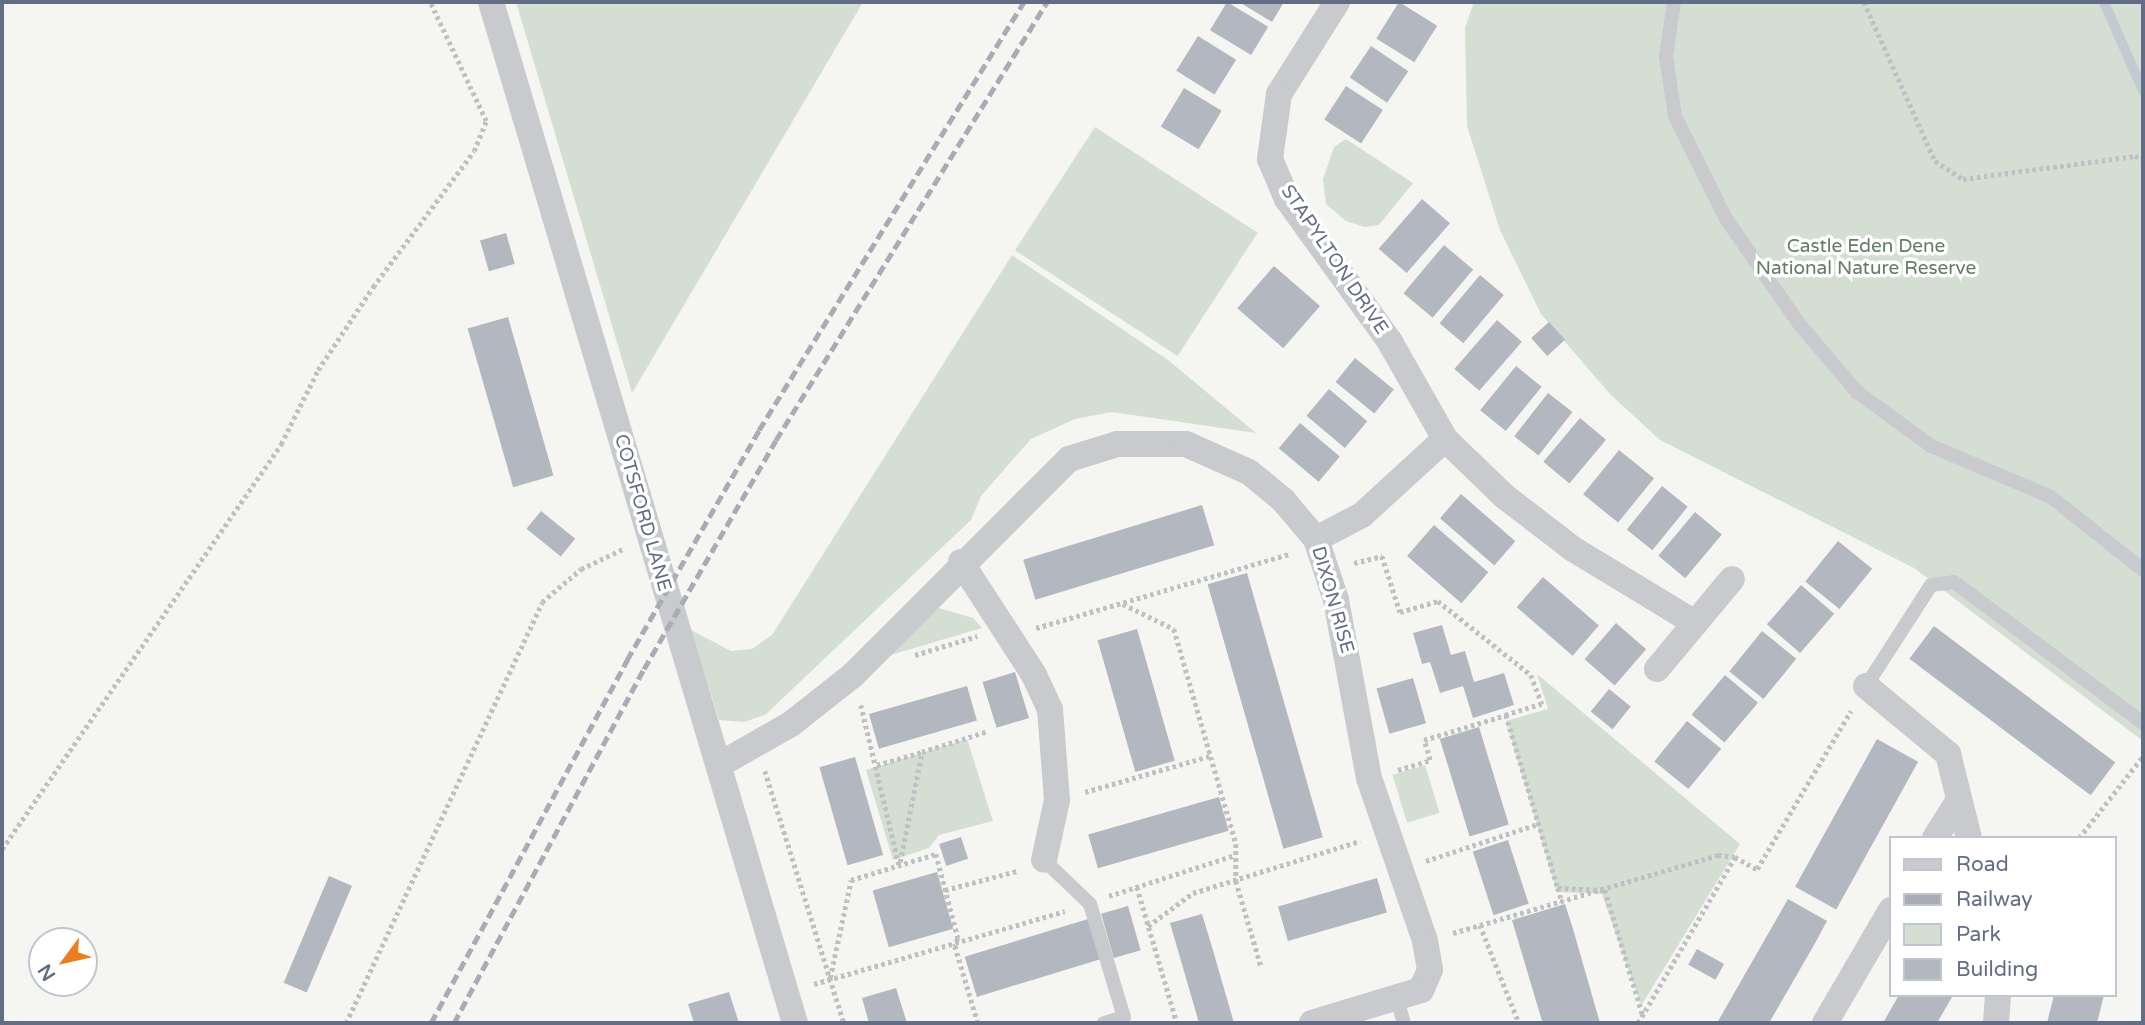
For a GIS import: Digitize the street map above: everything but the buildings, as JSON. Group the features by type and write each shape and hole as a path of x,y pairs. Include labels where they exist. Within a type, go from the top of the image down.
{"street":[{"name":"COTSFORD LANE","path":"491,2 527,112 648,537 795,1023"},
{"name":"STAPYLTON DRIVE","path":"1337,2 1279,94 1270,159 1287,198 1390,342 1445,439 1504,496 1573,550 1695,623"},
{"path":"1317,542 1362,515 1445,439"},
{"name":"DIXON RISE","path":"719,765 791,724 853,675 961,562 1069,459 1117,444 1186,444 1249,472 1283,500 1317,542 1327,571 1354,686 1369,778 1425,941 1428,979 1401,1012 1312,1023"},
{"path":"961,562 1006,632 1050,709 1057,800 1044,860"},
{"path":"1657,668 1732,579"},
{"path":"1866,687 1948,754 1968,836"},
{"path":"1936,836 1959,800"},
{"path":"1825,1023 1890,912"},
{"path":"1996,1023 1998,997"}],"lane":[{"path":"1674,2 1665,57 1675,117 1726,219 1800,325 1857,392 1931,446 2051,498 2143,570"},
{"path":"1866,687 1931,584 1954,582 2143,723"},
{"path":"1044,860 1090,904 1124,1017 1104,1023"}],"path":[{"path":"2,849 281,444 318,370 373,287 474,151 485,121 430,2"},
{"path":"1864,2 1936,161 1963,179 2135,156 2143,160"},
{"path":"346,1023 542,602 580,569 648,537"},
{"path":"903,659 1123,604 1317,542"},
{"path":"1327,571 1382,555 1400,612 1438,601 1531,675 1542,704 1424,740 1430,760 1369,778"},
{"path":"1123,604 1174,629 1236,844 1236,881 1261,966"},
{"path":"853,675 900,864"},
{"path":"1425,941 1718,855 1735,857 1756,869 1866,687"},
{"path":"1506,715 1562,902"},
{"path":"877,765 988,731"},
{"path":"757,744 844,1023"},
{"path":"900,864 922,752"},
{"path":"1057,800 1210,756"},
{"path":"2082,836 2143,756"},
{"path":"1401,869 1538,824"},
{"path":"1148,926 1193,893 1388,832"},
{"path":"830,978 851,880 936,854 958,938 956,946 978,1023"},
{"path":"787,993 830,978 956,946 1235,855"},
{"path":"1638,1023 1735,857"},
{"path":"945,890 1044,860"},
{"path":"1137,887 1177,1023"},
{"path":"1558,888 1605,890"},
{"path":"1605,890 1643,1016"},
{"path":"1480,925 1519,1023"}],"green space":[{"path":"516,2 863,2 632,393"},
{"name":"Castle Eden Dene National Nature Reserve","path":"1474,2 2143,2 2143,741 1914,568 1660,440 1610,394 1541,314 1500,230 1467,126 1465,28"},
{"path":"1095,127 1258,233 1178,356 1015,250"},
{"path":"1346,139 1413,183 1379,225 1364,227 1346,221 1326,204 1323,179 1334,147"},
{"path":"1012,255 1168,360 1256,433 1112,412 1075,419 1031,439 981,496 971,520 765,715 744,722 719,720 691,630 731,651 752,649 772,635"},
{"path":"939,608 973,618 982,628 877,659 917,618"},
{"path":"1537,674 1740,844 1641,1006 1602,894 1557,892 1506,721 1548,709"},
{"path":"967,739 993,821 939,835 929,848 893,860 866,770"},
{"path":"1425,765 1440,813 1407,823 1392,775"}],"waterway":[{"path":"2104,2 2143,91"}],"railway":[{"path":"431,1023 627,660 759,430 1024,2"},
{"path":"454,1023 644,669 776,440 1047,2"}]}
